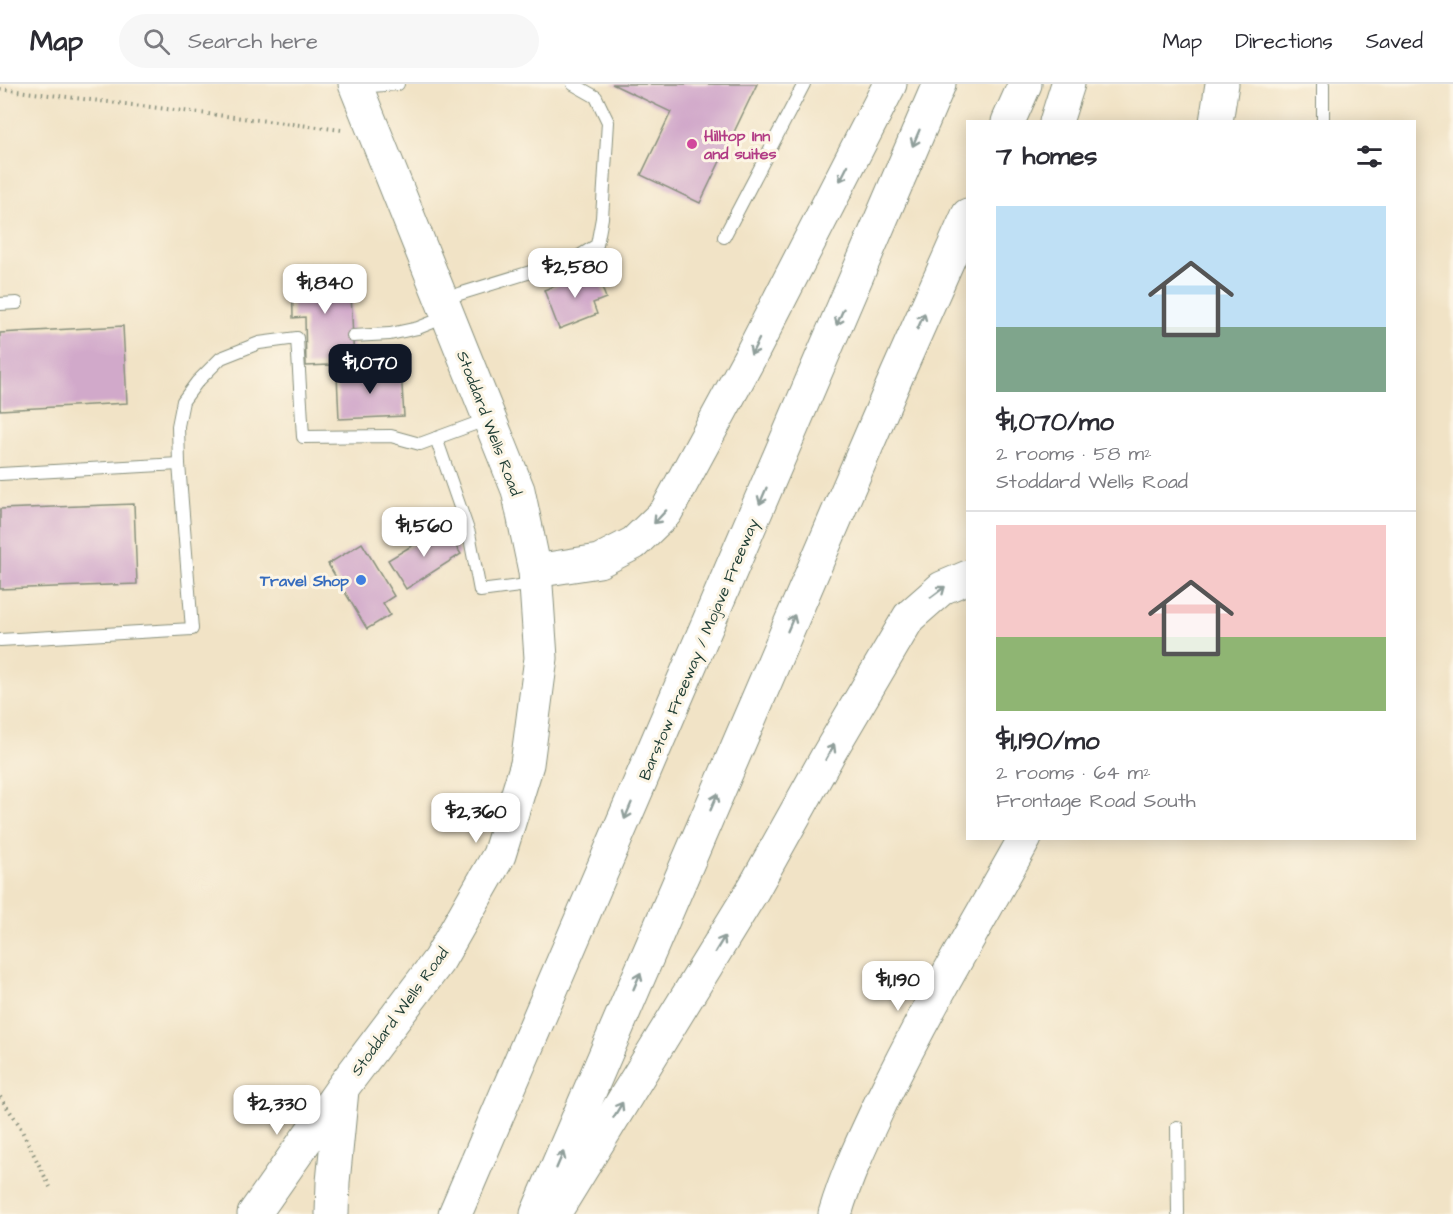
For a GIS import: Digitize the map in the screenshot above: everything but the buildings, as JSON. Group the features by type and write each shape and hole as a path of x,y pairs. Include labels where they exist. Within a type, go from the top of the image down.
{"main road":[{"path":"536,577 598,561 634,543 666,512 751,355 890,84"},
{"name":"Barstow Freeway / Mojave Freeway","path":"455,1214 939,84"},
{"path":"1009,120 1025,84"},
{"path":"1057,120 1068,84"},
{"path":"1216,120 1222,84"},
{"name":"Stoddard Wells Road","path":"254,1214 343,1087 439,960 499,855 527,764 541,658 536,577 518,490 356,86"},
{"path":"537,1214 966,219"},
{"path":"554,1214 754,888 909,617 942,588 966,579"},
{"path":"835,1214 841,1194 873,1119 910,1042 1024,840"},
{"name":"Stoddard Wells Road","path":"332,1214 343,1087"}],"lane":[{"path":"356,86 398,84"},
{"path":"353,336 390,334 418,328 445,307 576,258 597,245 602,218 608,122 596,97 573,84"},
{"path":"724,237 804,84"},
{"path":"1323,84 1323,120"},
{"path":"0,303 17,303"},
{"path":"0,640 192,629 178,426 183,401 197,382 221,358 259,343 301,338 303,437 391,436 420,444 489,418"},
{"path":"436,438 468,533 480,591 536,577"},
{"path":"0,474 179,464"},
{"path":"1177,1127 1178,1214"}],"path":[{"path":"0,89 375,134"},
{"path":"0,1097 18,1123 50,1187"}],"place":[{"name":"Hilltop Inn and suites","path":"692,144"},
{"name":"Travel Shop","path":"361,580"}]}
